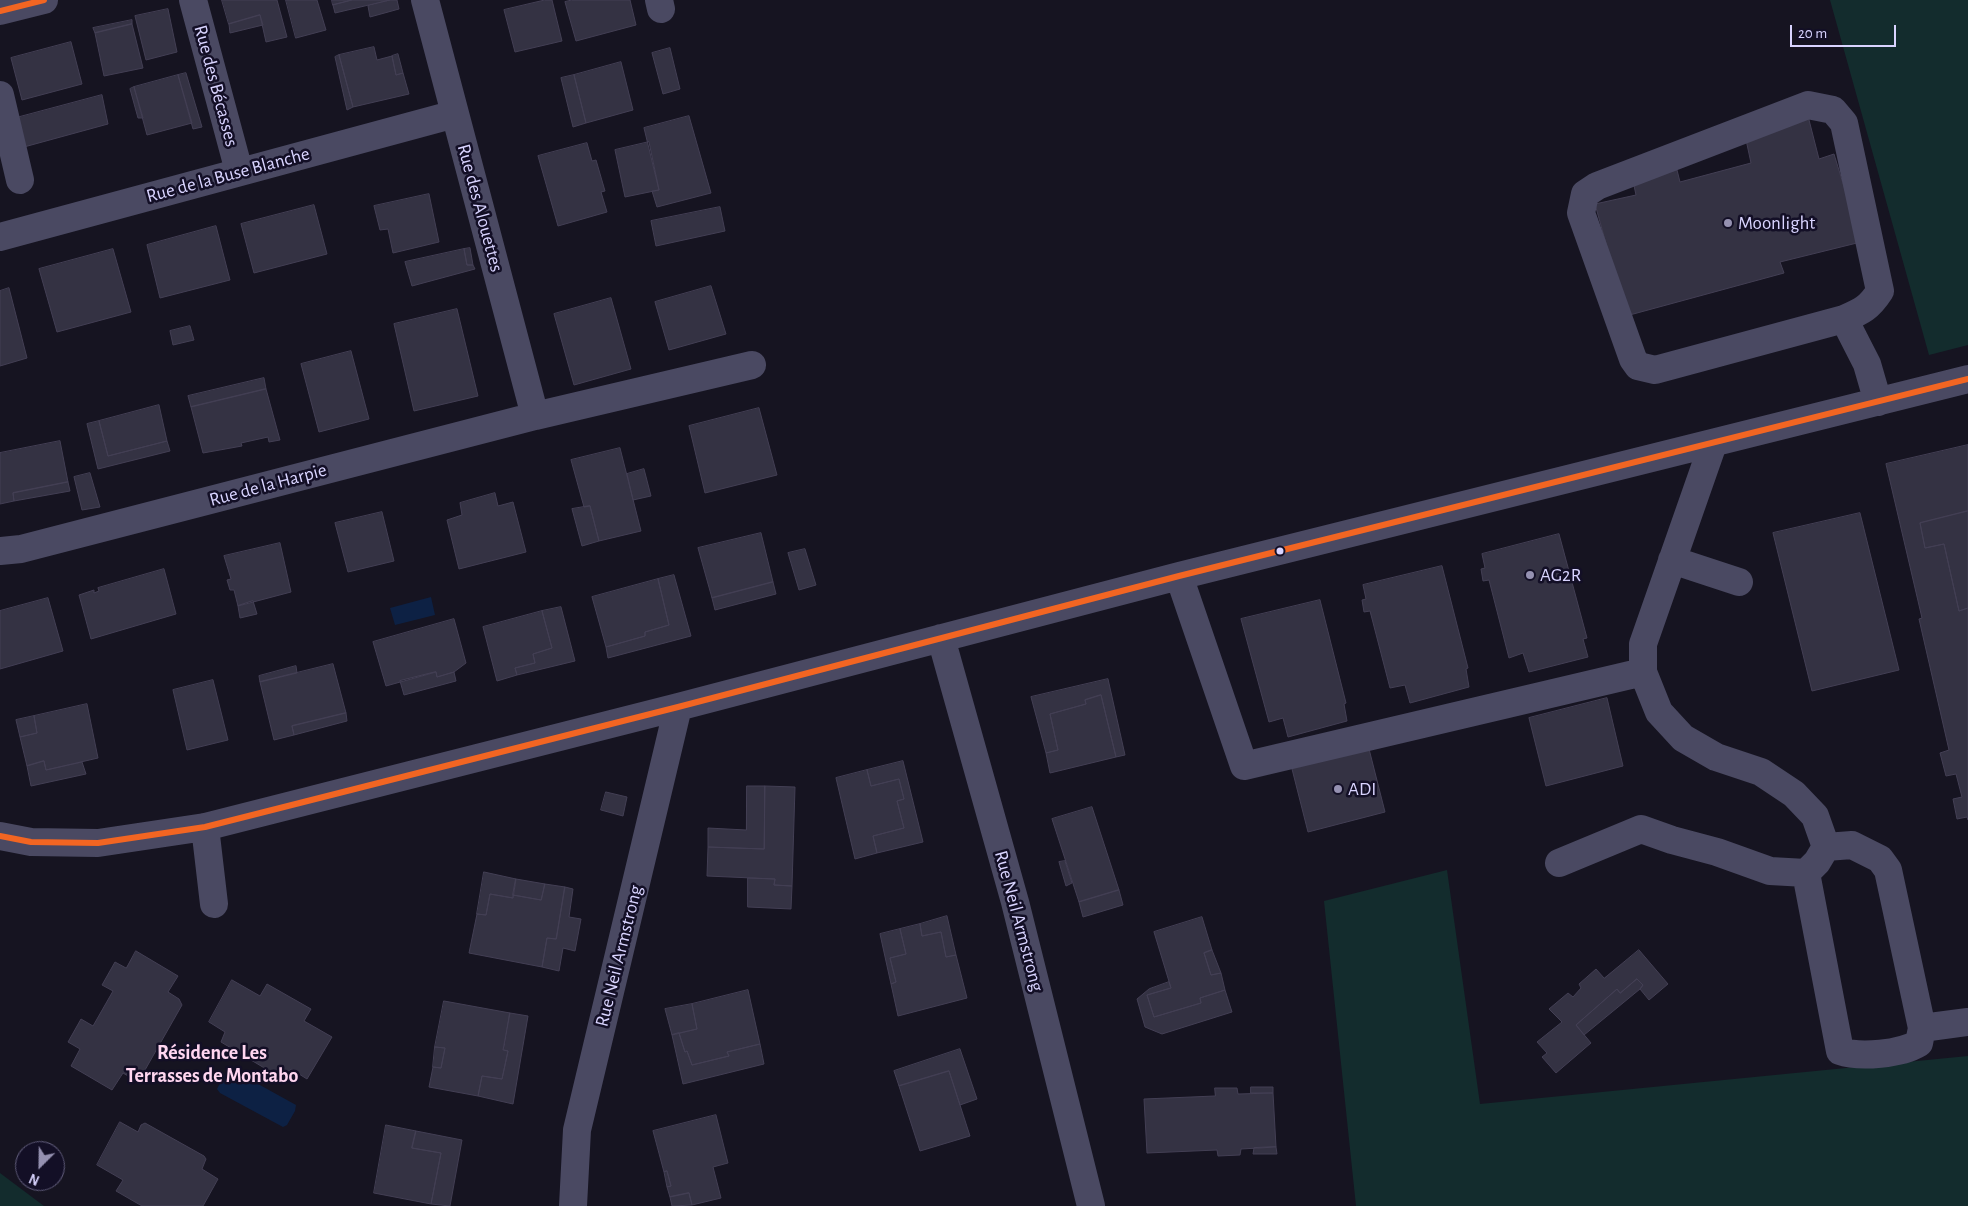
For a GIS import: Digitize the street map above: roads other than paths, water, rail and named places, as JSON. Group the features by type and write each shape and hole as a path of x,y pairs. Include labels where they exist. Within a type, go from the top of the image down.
{"street":[{"path":"0,11 44,0"},
{"name":"Rue des Bécasses","path":"193,0 239,172"},
{"name":"Rue des Alouettes","path":"425,0 535,416"},
{"path":"0,95 20,180"},
{"path":"1808,105 1833,110 1844,123 1880,291 1872,303 1864,310 1844,319 1655,370 1638,366 1633,359 1581,213 1585,194 1597,186 1808,105"},
{"name":"Rue de la Buse Blanche","path":"0,237 456,114"},
{"path":"1844,319 1867,364 1878,402"},
{"name":"Rue de la Harpie","path":"0,552 20,549 535,416 752,365"},
{"path":"0,836 31,842 98,843 205,827 678,707 1179,576 1968,379"},
{"path":"1559,863 1641,829 1672,840 1717,852 1770,871 1806,873 1818,862 1826,847 1815,816 1794,794 1761,772 1716,757 1683,738 1659,712 1643,672 1643,644 1713,444"},
{"path":"1672,560 1739,582"},
{"path":"1179,576 1244,766 1643,672"},
{"name":"Rue Neil Armstrong","path":"941,638 1015,902 1091,1206"},
{"name":"Rue Neil Armstrong","path":"573,1206 577,1130 678,707"},
{"path":"205,827 214,904"},
{"path":"1806,873 1840,1051 1862,1055 1910,1048 1919,1043 1922,1028 1888,870 1880,859 1852,845 1826,847"},
{"path":"1922,1028 1968,1022"}],"water":[{"path":"431,597 435,615 395,625 390,608"},
{"path":"231,1069 296,1105 295,1111 287,1125 283,1127 220,1093 217,1089 226,1072"}],"place":[{"name":"Moonlight","path":"1728,223"},
{"name":"AG2R","path":"1530,575"},
{"name":"ADI","path":"1338,789"}],"district":[{"name":"Résidence Les Terrasses de Montabo","path":"212,1064"}]}
